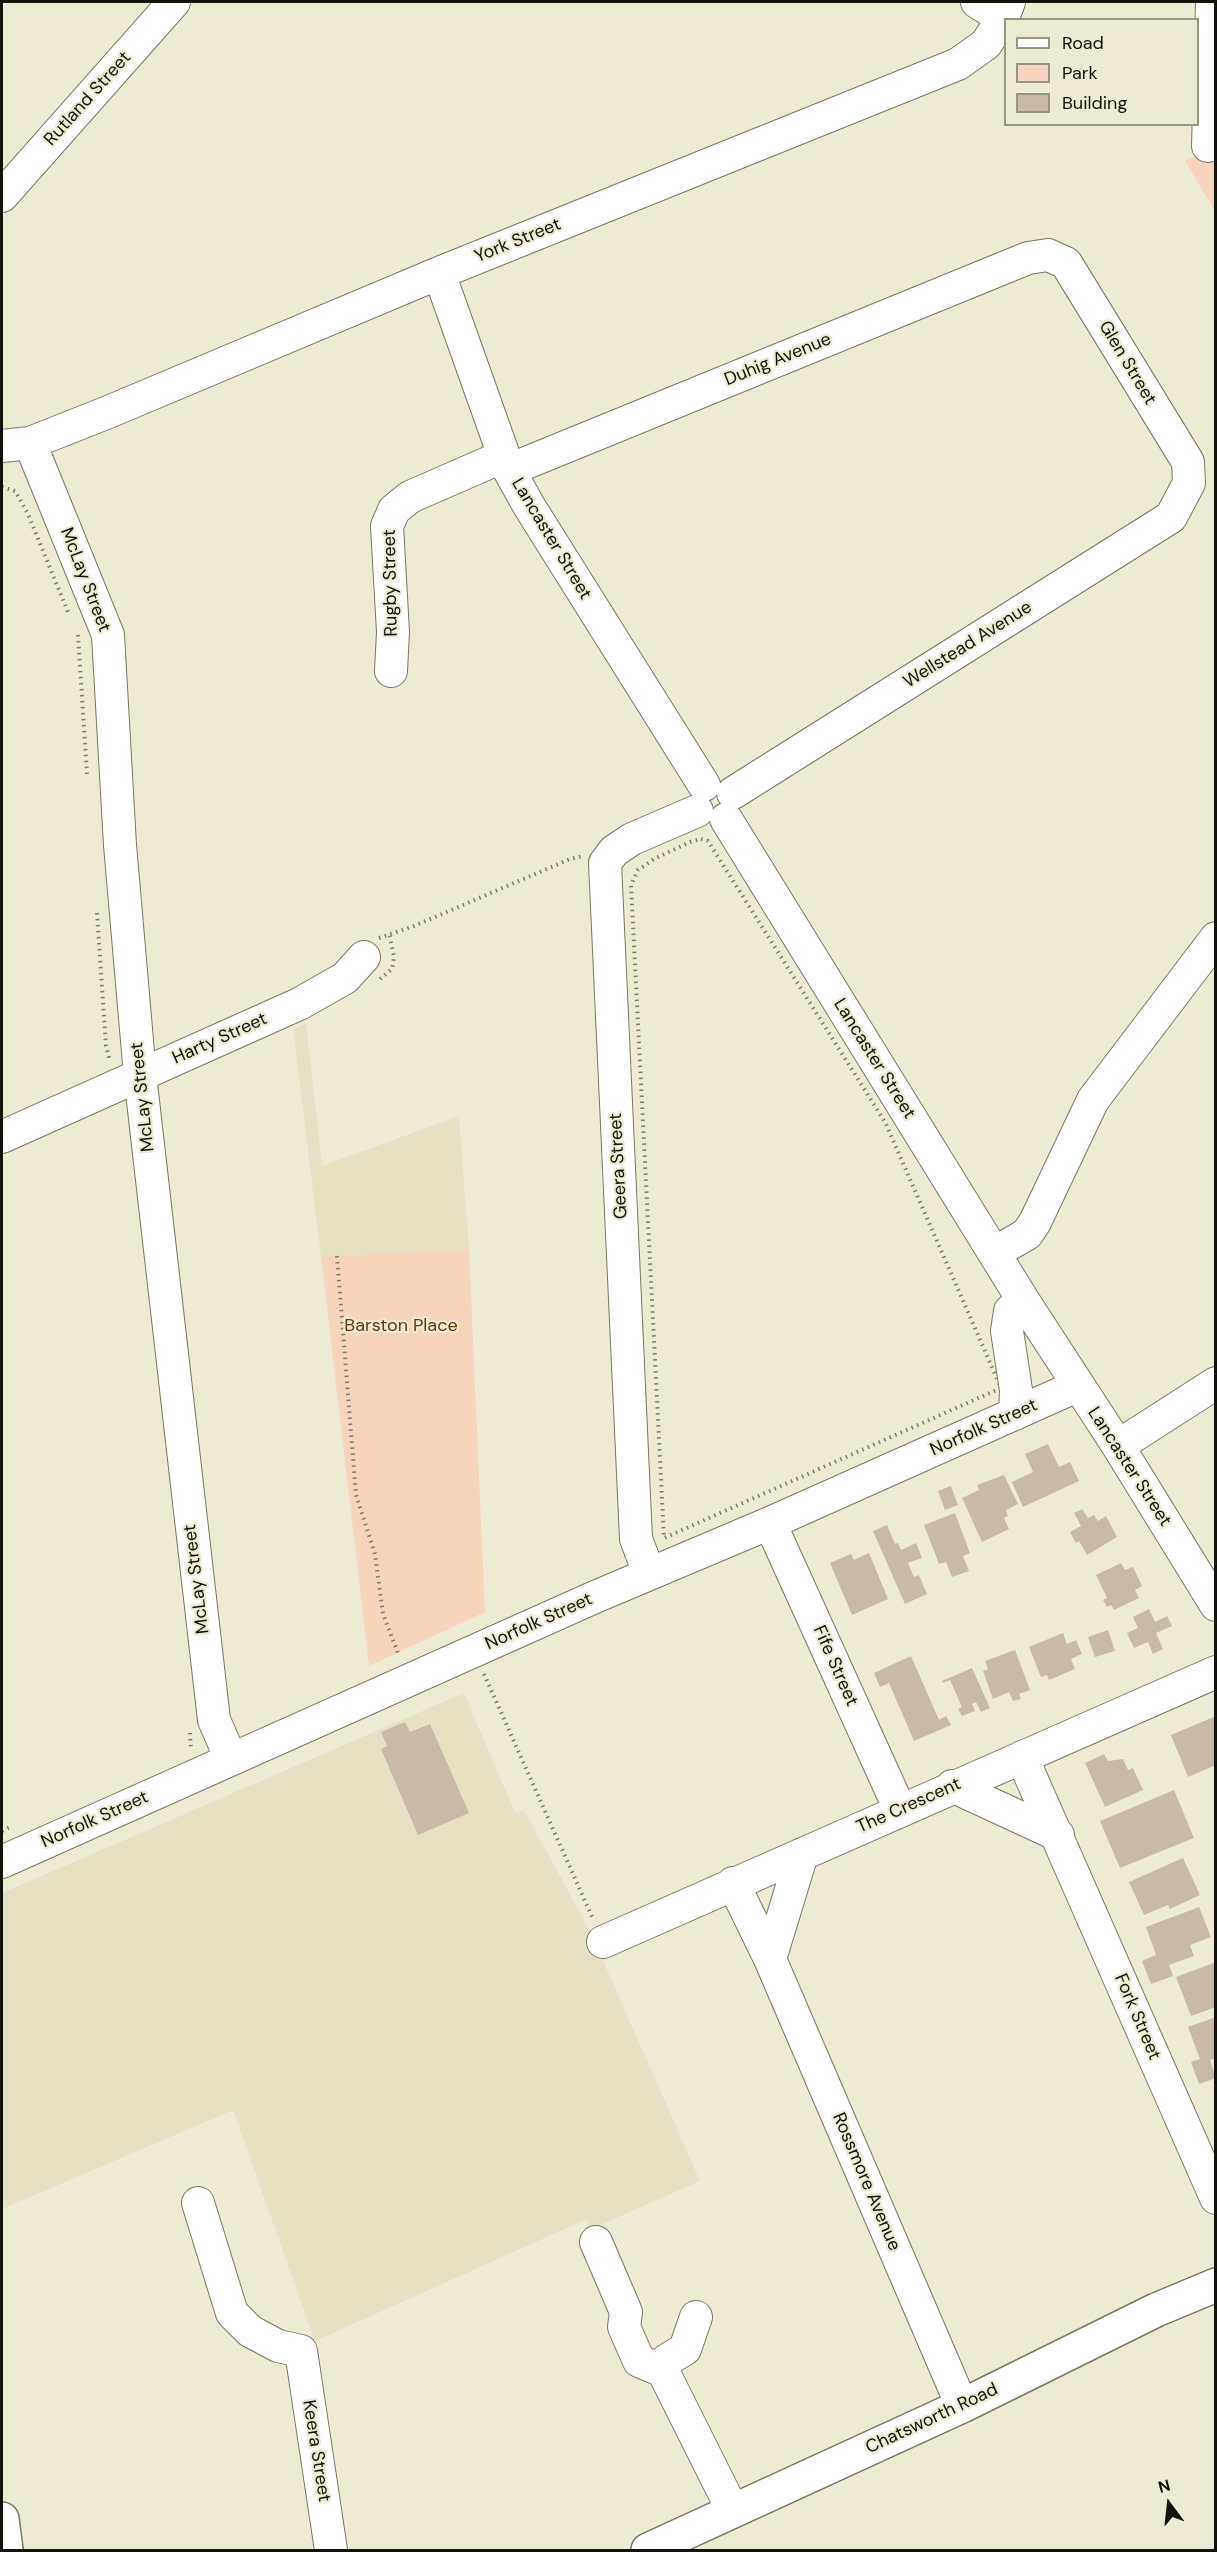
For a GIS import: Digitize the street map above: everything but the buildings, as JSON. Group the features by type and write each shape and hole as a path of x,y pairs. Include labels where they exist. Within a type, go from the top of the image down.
{"main road":[{"name":"Chatsworth Road","path":"648,2550 962,2406 1156,2310 1215,2285"},
{"path":"2,2519 6,2550"}],"street":[{"name":"Rutland Street","path":"2,196 174,2"},
{"path":"977,2 1006,10"},
{"path":"1208,147 1212,2"},
{"name":"York Street","path":"9,445 958,64 986,44 1006,10"},
{"name":"Duhig Avenue","path":"506,463 1028,258 1048,255"},
{"name":"Glen Street","path":"1048,255 1066,263 1188,462 1189,483"},
{"name":"Lancaster Street","path":"439,273 506,463 529,506 1023,1300 1118,1446 1215,1605"},
{"name":"McLay Street","path":"9,445 108,635 120,845 125,1070 213,1720 231,1759"},
{"name":"Rugby Street","path":"391,671 393,632 387,526 394,510 410,498 506,463"},
{"name":"Wellstead Avenue","path":"715,802 1171,517 1189,483"},
{"path":"614,851 632,838 715,802"},
{"name":"Geera Street","path":"614,851 605,863 634,1515 636,1539 649,1573"},
{"path":"994,1253 1027,1234 1035,1222 1093,1100 1214,943"},
{"name":"Harty Street","path":"2,1137 125,1070 299,1004 345,978 368,971"},
{"path":"1015,1414 1016,1390 1007,1331 1010,1311 1023,1300"},
{"path":"1118,1446 1215,1383"},
{"name":"Norfolk Street","path":"2,1862 649,1573 771,1523 1077,1386"},
{"name":"Fife Street","path":"771,1523 900,1810"},
{"name":"The Crescent","path":"603,1942 952,1786 1215,1672"},
{"name":"Fork Street","path":"1022,1757 1215,2198"},
{"path":"952,1786 1058,1835"},
{"path":"770,1959 802,1854"},
{"name":"Rossmore Avenue","path":"733,1883 770,1959 962,2406"},
{"name":"Keera Street","path":"198,2203 232,2313 250,2331 278,2346 301,2351 332,2550"},
{"path":"596,2242 626,2312 624,2327 639,2361 663,2371 733,2511"},
{"path":"663,2371 667,2360 686,2349 696,2317"}],"path":[{"path":"2,487 15,491 28,514 69,614"},
{"path":"78,631 88,782"},
{"path":"701,840 708,841 885,1122 1001,1389 663,1538 631,885 639,870 654,859 690,842 701,840"},
{"path":"389,933 394,957 392,969 368,971 381,935 414,926 570,859 614,851"},
{"path":"97,911 106,1046 125,1070"},
{"path":"337,1256 356,1495 375,1554 383,1614 399,1656"},
{"path":"474,1651 603,1942"},
{"path":"389,1661 410,1652"}],"shaded area":[{"path":"306,1024 322,1166 459,1116 469,1250 321,1256 293,1029"},
{"path":"464,1693 515,1813 524,1810 590,1931 700,2181 591,2229 587,2219 315,2341 233,2110 2,2209 2,1893"}],"green space":[{"path":"1215,147 1215,211 1185,161"},
{"name":"Barston Place","path":"469,1250 485,1612 369,1666 321,1256"}]}
